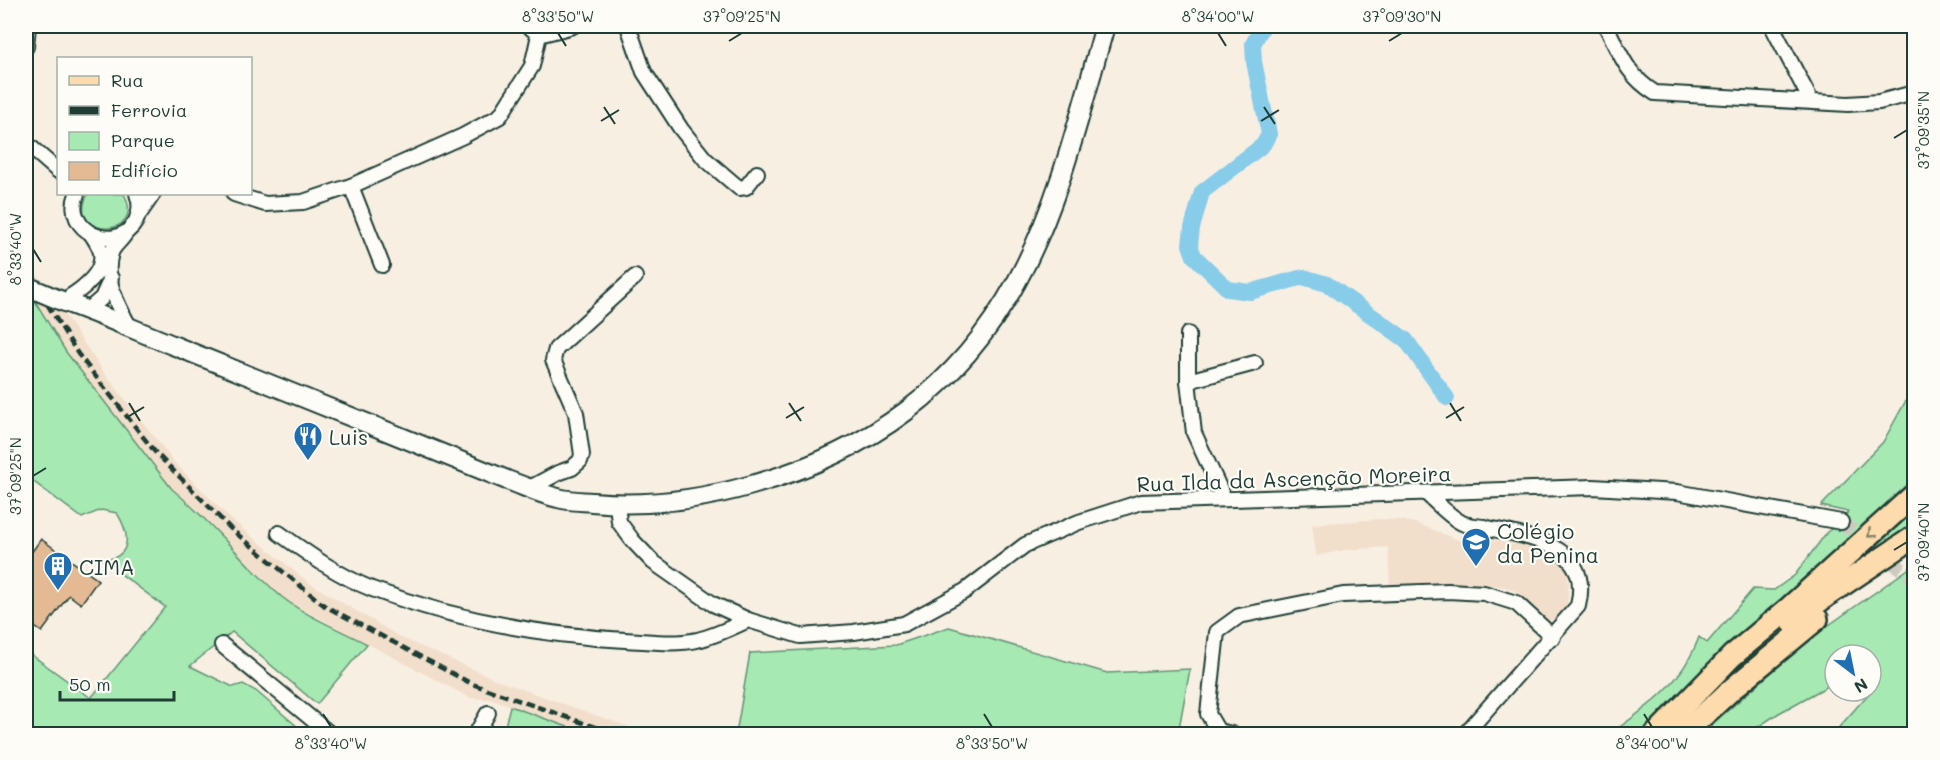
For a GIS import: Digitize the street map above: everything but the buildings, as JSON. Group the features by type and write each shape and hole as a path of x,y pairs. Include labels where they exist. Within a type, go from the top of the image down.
{"main road":[{"path":"26,286 528,489 562,499 617,504 662,504 717,495 772,479 831,457 888,425 920,402 955,368 984,332 1017,281 1037,238 1066,161 1105,26"},
{"path":"1656,735 1732,656 1789,608 1914,495"},
{"path":"1665,735 1766,643 1829,594 1914,537"},
{"path":"1683,735 1770,656 1861,586 1910,555"}],"street":[{"path":"26,47 28,26"},
{"path":"237,195 265,204 303,202 351,186 463,136 501,116 532,66 534,30 573,26"},
{"path":"628,26 644,72 681,129 705,159 739,188 746,187 757,173"},
{"path":"1606,26 1628,70 1644,87 1655,93 1848,104 1879,102 1914,93"},
{"path":"1772,26 1811,101"},
{"path":"26,143 57,170"},
{"path":"351,186 382,265"},
{"path":"62,300 74,295 95,274 101,262 101,251 92,235 85,230 75,216 70,195"},
{"path":"75,216 76,195"},
{"path":"137,195 140,208 138,218"},
{"path":"129,326 116,303 111,278 111,252 138,218 152,195"},
{"path":"92,235 109,238 126,232"},
{"path":"88,310 95,274"},
{"path":"88,310 102,298 111,278"},
{"path":"528,489 572,468 580,461 582,455 576,413 553,360 556,349 636,278"},
{"path":"1188,334 1188,381 1194,433 1224,498"},
{"path":"1188,381 1255,363"},
{"name":"Rua Ilda da Ascenção Moreira","path":"617,504 619,522 653,562 713,604 748,620 800,636 854,632 904,624 965,591 1025,545 1079,522 1141,502 1593,487 1677,492 1841,522"},
{"path":"1426,493 1462,522 1535,538 1554,547 1568,557 1579,575 1582,591 1578,606 1553,637 1465,735"},
{"path":"279,533 314,558 370,588 454,614 520,630 677,643 719,634 748,620"},
{"path":"1232,735 1218,731 1208,714 1217,632 1239,616 1343,595 1448,591 1484,593 1516,603 1553,637"},
{"path":"222,645 330,735"},
{"path":"476,735 488,713"}],"shaded area":[{"path":"26,259 106,375 175,463 231,519 308,582 402,638 502,682 649,734 587,734 495,700 470,698 294,605 277,593 193,506 172,489 66,352 26,285"},
{"name":"Colégio da Penina","path":"1382,519 1419,524 1461,541 1506,540 1542,549 1554,555 1567,572 1569,583 1567,608 1560,617 1548,621 1540,617 1520,594 1506,587 1488,585 1390,588 1388,547 1345,550 1316,556 1312,524"}],"green space":[{"path":"88,195 124,195 128,209 125,219 117,226 106,228 95,226 87,220 84,209"},
{"path":"26,293 32,296 66,352 172,489 286,600 308,614 367,644 317,704 232,632 190,666 233,687 243,684 256,691 306,734 26,734 26,651 91,698 165,607 102,560 119,555 126,544 124,529 117,513 101,510 82,518 26,476"},
{"path":"1914,386 1914,484 1765,617 1649,734 1610,734 1662,693 1683,668 1699,637 1707,643 1753,589 1774,590 1795,575 1827,532 1841,522 1848,512 1821,506 1883,442"},
{"path":"1914,505 1914,525 1802,604"},
{"path":"1914,565 1914,734 1833,734 1860,703 1883,703 1883,643 1823,643 1823,689 1747,734 1701,734 1812,637"},
{"path":"949,627 1107,673 1190,669 1178,734 736,734 750,653 896,645"},
{"path":"510,706 587,734 503,734"}],"waterway":[{"path":"1263,26 1253,44 1254,62 1269,134 1263,145 1202,192 1192,228 1190,245 1194,256 1228,289 1250,292 1303,277 1327,284 1406,340 1447,398"}],"tunnel":[{"path":"1841,522 1914,579"}],"railway":[{"path":"26,270 78,354 155,452 231,529 325,606 472,684 615,734"}],"place":[{"name":"Luis","path":"308,462"},
{"name":"Colégio da Penina","path":"1476,568"},
{"name":"CIMA","path":"58,592"}]}
